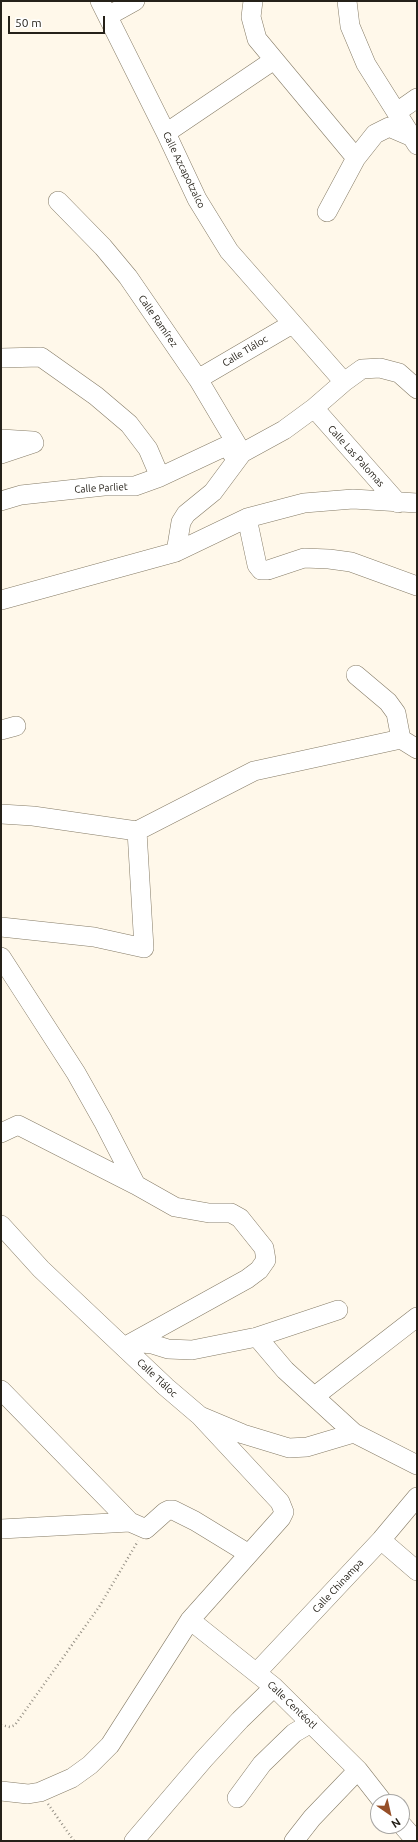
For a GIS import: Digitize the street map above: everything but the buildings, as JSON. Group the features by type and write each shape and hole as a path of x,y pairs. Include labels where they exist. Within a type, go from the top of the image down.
{"street":[{"path":"104,9 135,1"},
{"path":"253,1 251,17 257,39 356,158"},
{"path":"346,1 350,26 366,64 414,140"},
{"name":"Calle Azcapotzalco","path":"104,9 166,132 197,199 229,251 264,288 292,324 344,382"},
{"path":"166,132 274,60"},
{"path":"397,112 417,98"},
{"path":"327,212 356,158 375,134 389,127 414,140"},
{"name":"Calle Ramírez","path":"58,201 102,247 128,277 198,379 239,456"},
{"name":"Calle Tláloc","path":"198,379 292,324"},
{"path":"1,358 41,357 96,396 129,424 148,449 160,477"},
{"path":"176,552 181,522 186,514 213,492 239,456 284,430 362,369 380,368 399,373 417,389"},
{"name":"Calle Las Palomas","path":"314,408 408,503"},
{"path":"1,439 33,441 34,443 1,454"},
{"name":"Calle Parliet","path":"1,501 21,495 104,486 134,486 160,477 224,447 228,448 239,456"},
{"path":"1,600 176,552 247,518 304,503 353,499 408,503"},
{"path":"247,518 257,565 261,570 268,570 304,558 329,559 351,562 417,586"},
{"path":"356,675 388,702 396,713 401,739"},
{"path":"1,814 33,816 137,831 254,771 401,739 417,749"},
{"path":"1,927 94,937 144,948 137,831"},
{"path":"1,957 76,1073 136,1185"},
{"path":"1,1133 18,1125 136,1185 174,1207 209,1213 231,1213 240,1218 264,1248 266,1260 259,1270 247,1279 128,1345"},
{"name":"Calle Tláloc","path":"1,1225 41,1269 128,1345 200,1416 243,1434 289,1448 307,1447 354,1433"},
{"path":"128,1345 152,1344 168,1348 192,1350 257,1337 338,1310"},
{"path":"314,1396 417,1317"},
{"path":"257,1337 285,1370 354,1433 417,1465"},
{"path":"1,1390 138,1525"},
{"path":"1,1791 28,1794 40,1792 72,1778 84,1770 110,1745 190,1620 281,1518 284,1512 280,1502 250,1468 224,1444 200,1416"},
{"name":"Calle Chinampa","path":"257,1672 381,1540 417,1497"},
{"path":"4,1524 138,1525 164,1512 173,1510 195,1521 249,1554"},
{"path":"381,1540 417,1571"},
{"name":"Calle Centéotl","path":"190,1620 274,1687 358,1770 377,1794"},
{"path":"134,1841 219,1742 274,1687"},
{"path":"238,1798 262,1764 294,1733 311,1723"},
{"path":"294,1841 312,1818 358,1770"}],"path":[{"path":"1,1725 10,1727 15,1724 99,1607 138,1525"},
{"path":"40,1792 74,1841"}]}
